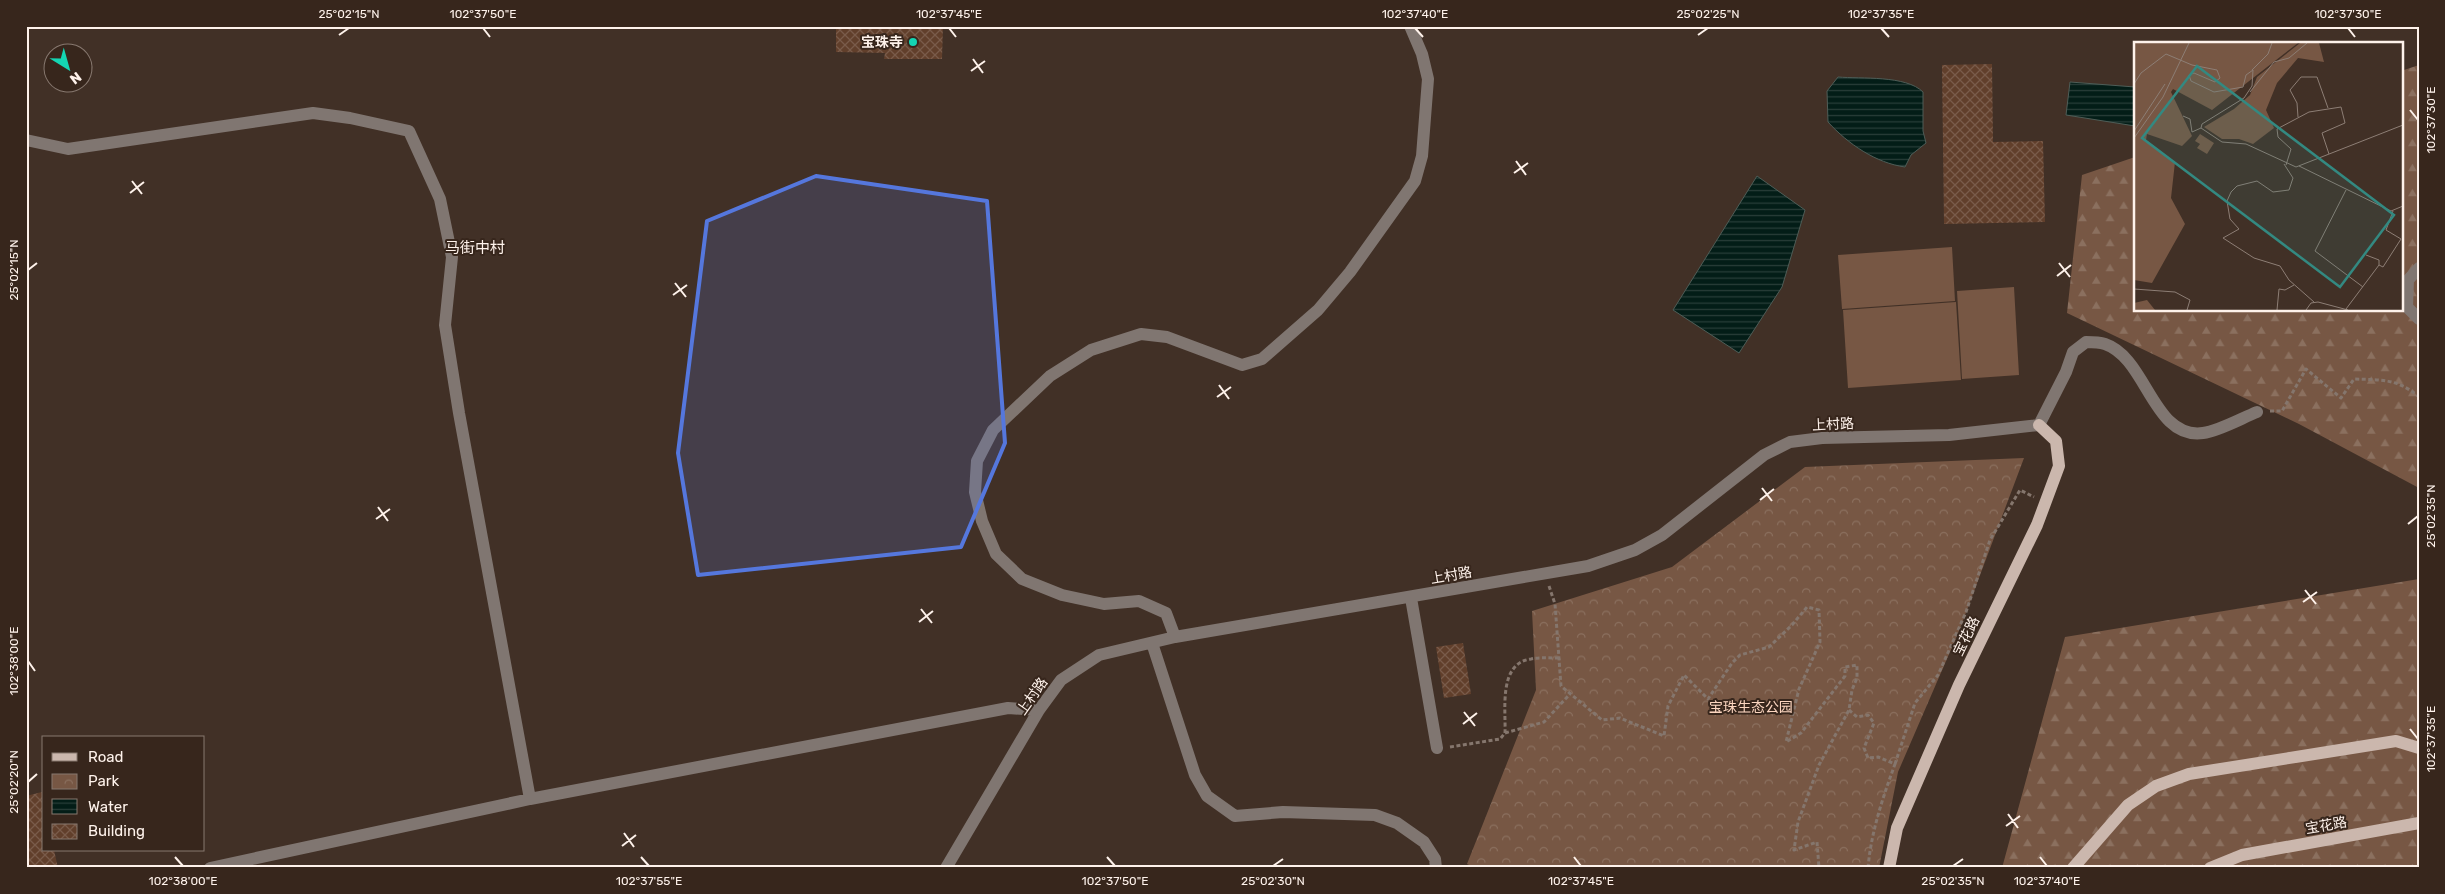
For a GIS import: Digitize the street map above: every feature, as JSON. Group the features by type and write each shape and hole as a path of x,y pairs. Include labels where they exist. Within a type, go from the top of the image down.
{"main road":[{"name":"宝花路","path":"1889,868 1897,828 1955,694 2046,503 2059,466 2056,441 2039,425"},
{"path":"2073,868 2128,805 2156,786 2189,774 2396,741 2419,748"},
{"name":"宝花路","path":"2210,868 2242,855 2419,823"}],"street":[{"path":"1175,637 1166,613 1139,601 1104,604 1062,595 1022,579 996,554 982,520 975,492 976,461 993,430 1050,376 1091,350 1141,334 1167,337 1242,365 1262,359 1318,310 1350,272 1415,181 1423,148 1428,79 1422,54 1410,26"},
{"path":"26,140 68,149 313,114 350,118 409,131 440,199 452,257 445,325 459,413 530,799"},
{"path":"2419,268 2408,280 2407,307 2419,319"},
{"path":"2039,425 2066,372 2073,352 2086,342 2106,344 2122,356 2140,378 2170,423 2186,433 2204,433 2257,412"},
{"name":"上村路","path":"946,868 1039,710 1062,680 1099,655 1175,637 1411,598 1588,566 1635,550 1662,535 1764,455 1790,442 1822,438 1949,435 2039,425"},
{"path":"1411,598 1437,748"},
{"path":"1152,643 1195,775 1207,796 1235,816 1283,812 1375,815 1398,823 1424,842 1435,859 1436,868"},
{"path":"210,868 530,799 1008,708 1039,710"}],"path":[{"path":"2282,411 2306,369 2341,398 2354,379 2390,380 2411,390 2419,397"},
{"path":"1868,868 1870,846 1883,798 1915,702 1938,675 1966,612 1990,540 2020,490 2046,503"},
{"path":"1547,574 1554,604 1561,686 1602,720 1620,718 1664,736 1668,706 1684,675 1708,699 1732,663 1740,655 1769,647 1792,625 1807,607 1819,610 1820,642 1799,689 1786,742 1801,734 1845,676 1844,667 1857,665 1857,678 1852,690 1849,710 1819,765 1798,822 1794,850 1817,842 1819,868"},
{"path":"1505,734 1509,674 1517,663 1529,659 1559,658"},
{"path":"1437,748 1500,739 1505,734 1544,722 1570,694"},
{"path":"1849,710 1858,716 1868,715 1874,723 1864,748 1868,758 1878,757 1895,764"}],"highlighted area":[{"path":"816,176 987,201 1005,443 961,547 698,575 678,453 707,221"}],"green space":[{"path":"2419,65 2419,488 2299,424 2067,313 2082,175 2134,157 2134,311 2402,311 2402,71"},
{"path":"1952,247 1955,301 1842,309 1838,255"},
{"path":"2014,287 2019,375 1962,379 1957,291"},
{"path":"1956,302 1961,380 1848,388 1843,310"},
{"name":"宝珠生态公园","path":"2024,458 1959,631 1898,772 1879,868 1475,868 1467,864 1536,690 1532,611 1672,567 1805,467"},
{"path":"2419,579 2419,868 2002,868 2065,637"}],"water":[{"path":"1838,77 1895,80 1906,83 1923,92 1923,131 1926,143 1911,155 1905,167 1873,157 1844,138 1828,122 1827,91"},
{"path":"2070,82 2134,87 2134,126 2066,115"},
{"path":"1757,176 1805,210 1782,287 1739,353 1673,310"}],"building":[{"name":"宝珠寺","path":"836,26 943,26 942,59 884,59 885,53 836,52"},
{"path":"1992,64 1993,142 2043,141 2045,222 1944,224 1942,65"},
{"path":"1463,643 1471,694 1444,698 1436,647"},
{"path":"42,792 42,852 54,852 58,868 26,868 26,796"}],"place":[{"name":"宝珠寺","path":"913,42"}],"district":[{"name":"马街中村","path":"475,248"}]}
